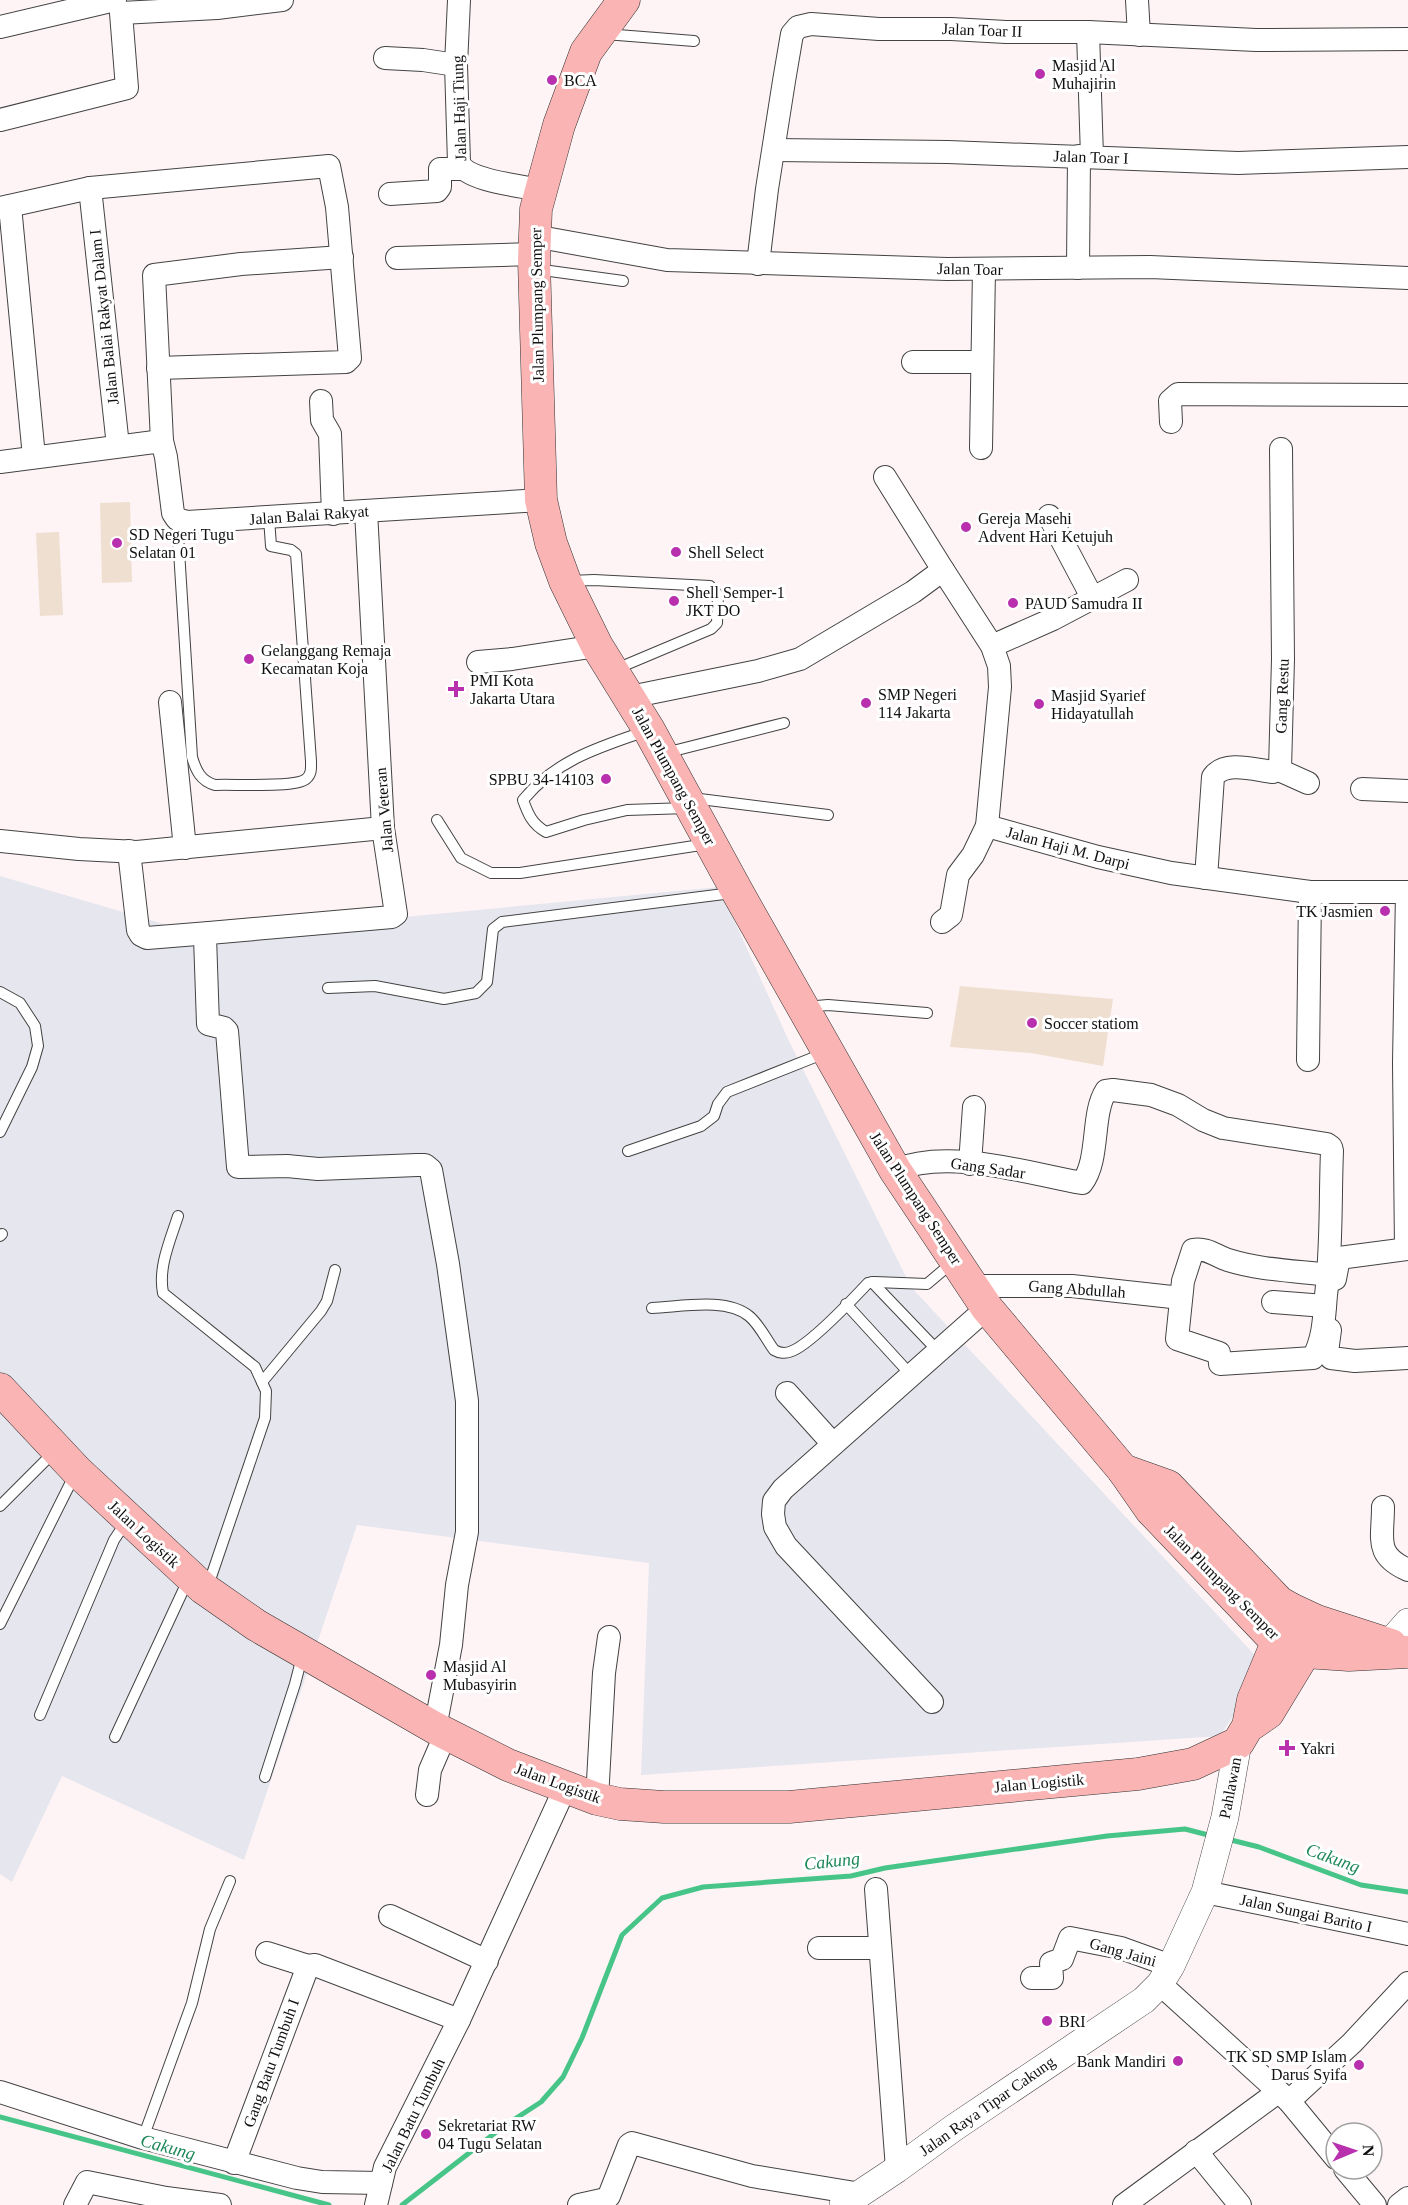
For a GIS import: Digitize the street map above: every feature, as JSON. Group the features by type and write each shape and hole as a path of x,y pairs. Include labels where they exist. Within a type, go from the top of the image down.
{"main road":[{"name":"Jalan Plumpang Semper","path":"624,0 586,52 568,96 536,209 534,254 541,500 551,543 565,581 605,658 655,742 895,1170 980,1297 1123,1470 1151,1510 1276,1641 1305,1652 1349,1655 1397,1645"},
{"name":"Jalan Logistik","path":"0,1389 67,1461 196,1583 256,1625 440,1730 508,1764 597,1799 620,1804 664,1807 789,1808 1171,1770 1193,1764 1243,1735"},
{"name":"Jalan Plumpang Semper","path":"1123,1470 1168,1485 1279,1602 1304,1615 1397,1645"},
{"name":"Pahlawan","path":"1243,1735 1253,1700 1276,1641 1304,1615"},
{"path":"1243,1735 1268,1713 1305,1652 1304,1615"}],"street":[{"path":"0,27 118,4 251,3 282,0"},
{"name":"Jalan Haji Tiung","path":"459,0 456,65 457,142 461,169 484,179 541,190"},
{"path":"1137,0 1139,35"},
{"path":"0,120 127,88 118,4"},
{"name":"Jalan Toar II","path":"758,264 767,189 792,34 798,27 811,24 1006,33 1088,32 1256,40 1408,39"},
{"path":"1078,268 1085,156 1088,32"},
{"path":"385,58 456,65"},
{"name":"Jalan Toar I","path":"774,150 948,152 1238,163 1408,157"},
{"path":"34,457 5,207 90,188 327,165 337,207 350,358 346,362 158,368"},
{"path":"390,194 437,191 440,187 440,170 461,169"},
{"name":"Jalan Balai Rakyat Dalam I","path":"90,188 118,446"},
{"name":"Jalan Toar","path":"397,258 534,254 758,264 984,269 1150,267 1408,278"},
{"path":"177,519 172,513 162,441 153,278 155,274 241,264 342,257"},
{"path":"981,448 984,269"},
{"path":"914,362 981,362"},
{"path":"1408,375 1408,403"},
{"path":"1171,422 1170,401 1178,394 1408,396"},
{"path":"321,401 322,420 330,434 333,514"},
{"path":"0,462 162,441"},
{"name":"Gang Restu","path":"1279,770 1283,659 1281,449"},
{"name":"Jalan Haji M. Darpi","path":"885,477 992,646 999,666 1000,687 987,826 1098,857 1206,879 1310,892 1408,892"},
{"name":"Jalan Balai Rakyat","path":"177,519 187,522 269,518 541,500"},
{"name":"Jalan Veteran","path":"207,935 394,917 396,914 383,828 366,511"},
{"path":"1049,516 1093,599"},
{"path":"630,698 758,671 800,658 913,592 943,570"},
{"path":"992,646 1093,599 1127,580"},
{"path":"478,662 512,659 605,658"},
{"path":"170,702 185,848"},
{"path":"1206,879 1213,777 1217,772 1228,767 1279,770 1308,783"},
{"path":"1362,789 1408,791"},
{"path":"942,922 951,915 958,875 973,855 987,826"},
{"path":"0,841 79,849 129,851 185,848 383,828"},
{"path":"129,851 138,930 141,935 147,938 207,935 208,1024 227,1031 238,1167 302,1166 318,1169 425,1165 430,1170 448,1264 467,1401 467,1532 457,1585 440,1730 430,1770 427,1795"},
{"path":"1308,1060 1310,892"},
{"path":"1334,1266 1325,1306 1322,1338 1311,1359 1220,1364 1219,1353 1177,1339 1183,1281 1193,1250 1200,1248 1227,1260 1250,1266 1334,1266 1407,1249 1408,892"},
{"name":"Gang Sadar","path":"895,1170 929,1161 970,1164 1082,1183 1086,1178 1095,1145 1102,1101 1106,1091 1151,1095 1178,1105 1203,1120 1223,1128 1327,1144 1332,1151 1330,1212 1331,1256 1334,1266"},
{"path":"970,1164 974,1107"},
{"path":"1334,1266 1336,1267 1327,1352 1330,1358 1355,1361 1408,1358"},
{"name":"Gang Abdullah","path":"980,1297 1072,1286 1181,1298"},
{"path":"932,1702 786,1546 775,1527 774,1501 783,1489 938,1351 980,1297"},
{"path":"1273,1302 1325,1306"},
{"path":"787,1393 833,1444"},
{"path":"1383,1507 1383,1550 1387,1558 1408,1570"},
{"path":"597,1799 604,1673 609,1637"},
{"name":"Pahlawan","path":"1216,1853 1243,1735"},
{"name":"Jalan Batu Tumbuh","path":"0,2092 143,2138 234,2163 378,2195 385,2167 459,2020 565,1788"},
{"name":"Jalan Raya Tipar Cakung","path":"852,2200 955,2127 1144,2000 1166,1976 1205,1892 1216,1853"},
{"path":"876,1889 897,2169"},
{"name":"Jalan Sungai Barito I","path":"1205,1892 1408,1934"},
{"path":"390,1916 487,1961"},
{"name":"Gang Jaini","path":"1032,1978 1052,1977 1051,1963 1063,1957 1070,1938 1121,1948 1166,1976"},
{"path":"819,1948 879,1948"},
{"path":"267,1953 459,2020"},
{"name":"Gang Batu Tumbuh I","path":"234,2163 309,1966"},
{"path":"1166,1976 1283,2097 1324,2144"},
{"path":"1128,2204 1196,2151 1283,2097 1352,2043 1408,1983"},
{"path":"579,2205 606,2199 609,2196 629,2145 632,2143 752,2176 852,2200"},
{"path":"1196,2151 1240,2205"},
{"path":"1355,2181 1375,2205"},
{"path":"75,2205 87,2182 166,2198 220,2205"},
{"path":"1400,2205 1408,2198"}],"lane":[{"path":"599,33 694,41"},
{"path":"534,254 550,271 623,281"},
{"path":"177,519 192,757 196,771 207,782 215,784 287,784 302,782 308,778 311,761 296,554 291,550 271,546 269,518"},
{"path":"565,581 594,580 710,586 718,596 717,622 711,629 605,658"},
{"path":"784,723 582,753 536,784 523,800 535,825 546,832 627,810 688,803 828,815"},
{"path":"437,820 461,858 491,873 520,873 711,844"},
{"path":"328,988 375,986 444,999 476,993 487,982 493,929 502,922 712,894 738,893"},
{"path":"0,992 20,1003 35,1026 38,1046 32,1067 0,1132"},
{"path":"803,1007 828,1005 927,1014"},
{"path":"628,1151 701,1126 714,1116 718,1104 727,1092 828,1051"},
{"path":"115,1737 196,1583 210,1580 265,1418 266,1391 255,1367 163,1293 160,1281 162,1267 178,1216"},
{"path":"652,1308 723,1304 735,1307 749,1316 774,1350 784,1353 802,1344 868,1283 927,1284 956,1260"},
{"path":"262,1382 321,1311 327,1301 334,1270"},
{"path":"873,1282 938,1351"},
{"path":"846,1304 911,1375"},
{"path":"0,1506 67,1461"},
{"path":"0,1624 67,1461"},
{"path":"40,1715 114,1540 128,1519"},
{"path":"265,1777 295,1684 303,1650"},
{"path":"143,2138 192,2003 210,1929 230,1881"}],"shaded area":[{"path":"130,502 132,582 102,583 100,503"},
{"path":"59,532 63,615 40,616 36,533"},
{"path":"0,876 205,936 719,887 788,1039 911,1287 1266,1667 1220,1736 641,1775 649,1563 357,1525 244,1860 62,1776 12,1882 0,1874"},
{"name":"Soccer statiom","path":"960,986 1113,999 1103,1066 1031,1053 950,1047"}],"waterway":[{"name":"Cakung","path":"402,2205 504,2126 541,2102 563,2077 582,2038 622,1935 662,1898 703,1887 851,1876 885,1868 1107,1836 1185,1829 1212,1836"},
{"name":"Cakung","path":"1227,1839 1259,1847 1361,1885 1408,1892"},
{"name":"Cakung","path":"0,2117 329,2205"}],"place":[{"name":"Masjid Al Muhajirin","path":"1040,74"},
{"name":"BCA","path":"552,80"},
{"name":"Gereja Masehi Advent Hari Ketujuh","path":"966,527"},
{"name":"SD Negeri Tugu Selatan 01","path":"117,543"},
{"name":"Shell Select","path":"676,552"},
{"name":"Shell Semper-1 JKT DO","path":"674,601"},
{"name":"PAUD Samudra II","path":"1013,603"},
{"name":"Gelanggang Remaja Kecamatan Koja","path":"249,659"},
{"name":"PMI Kota Jakarta Utara","path":"456,689"},
{"name":"SMP Negeri 114 Jakarta","path":"866,703"},
{"name":"Masjid Syarief Hidayatullah","path":"1039,704"},
{"name":"SPBU 34-14103","path":"606,779"},
{"name":"TK Jasmien","path":"1385,911"},
{"name":"Soccer statiom","path":"1032,1023"},
{"name":"Masjid Al Mubasyirin","path":"431,1675"},
{"name":"Yakri","path":"1287,1748"},
{"name":"BRI","path":"1047,2021"},
{"name":"Bank Mandiri","path":"1178,2061"},
{"name":"TK SD SMP Islam Darus Syifa","path":"1359,2065"},
{"name":"Sekretariat RW 04 Tugu Selatan","path":"426,2134"}]}
